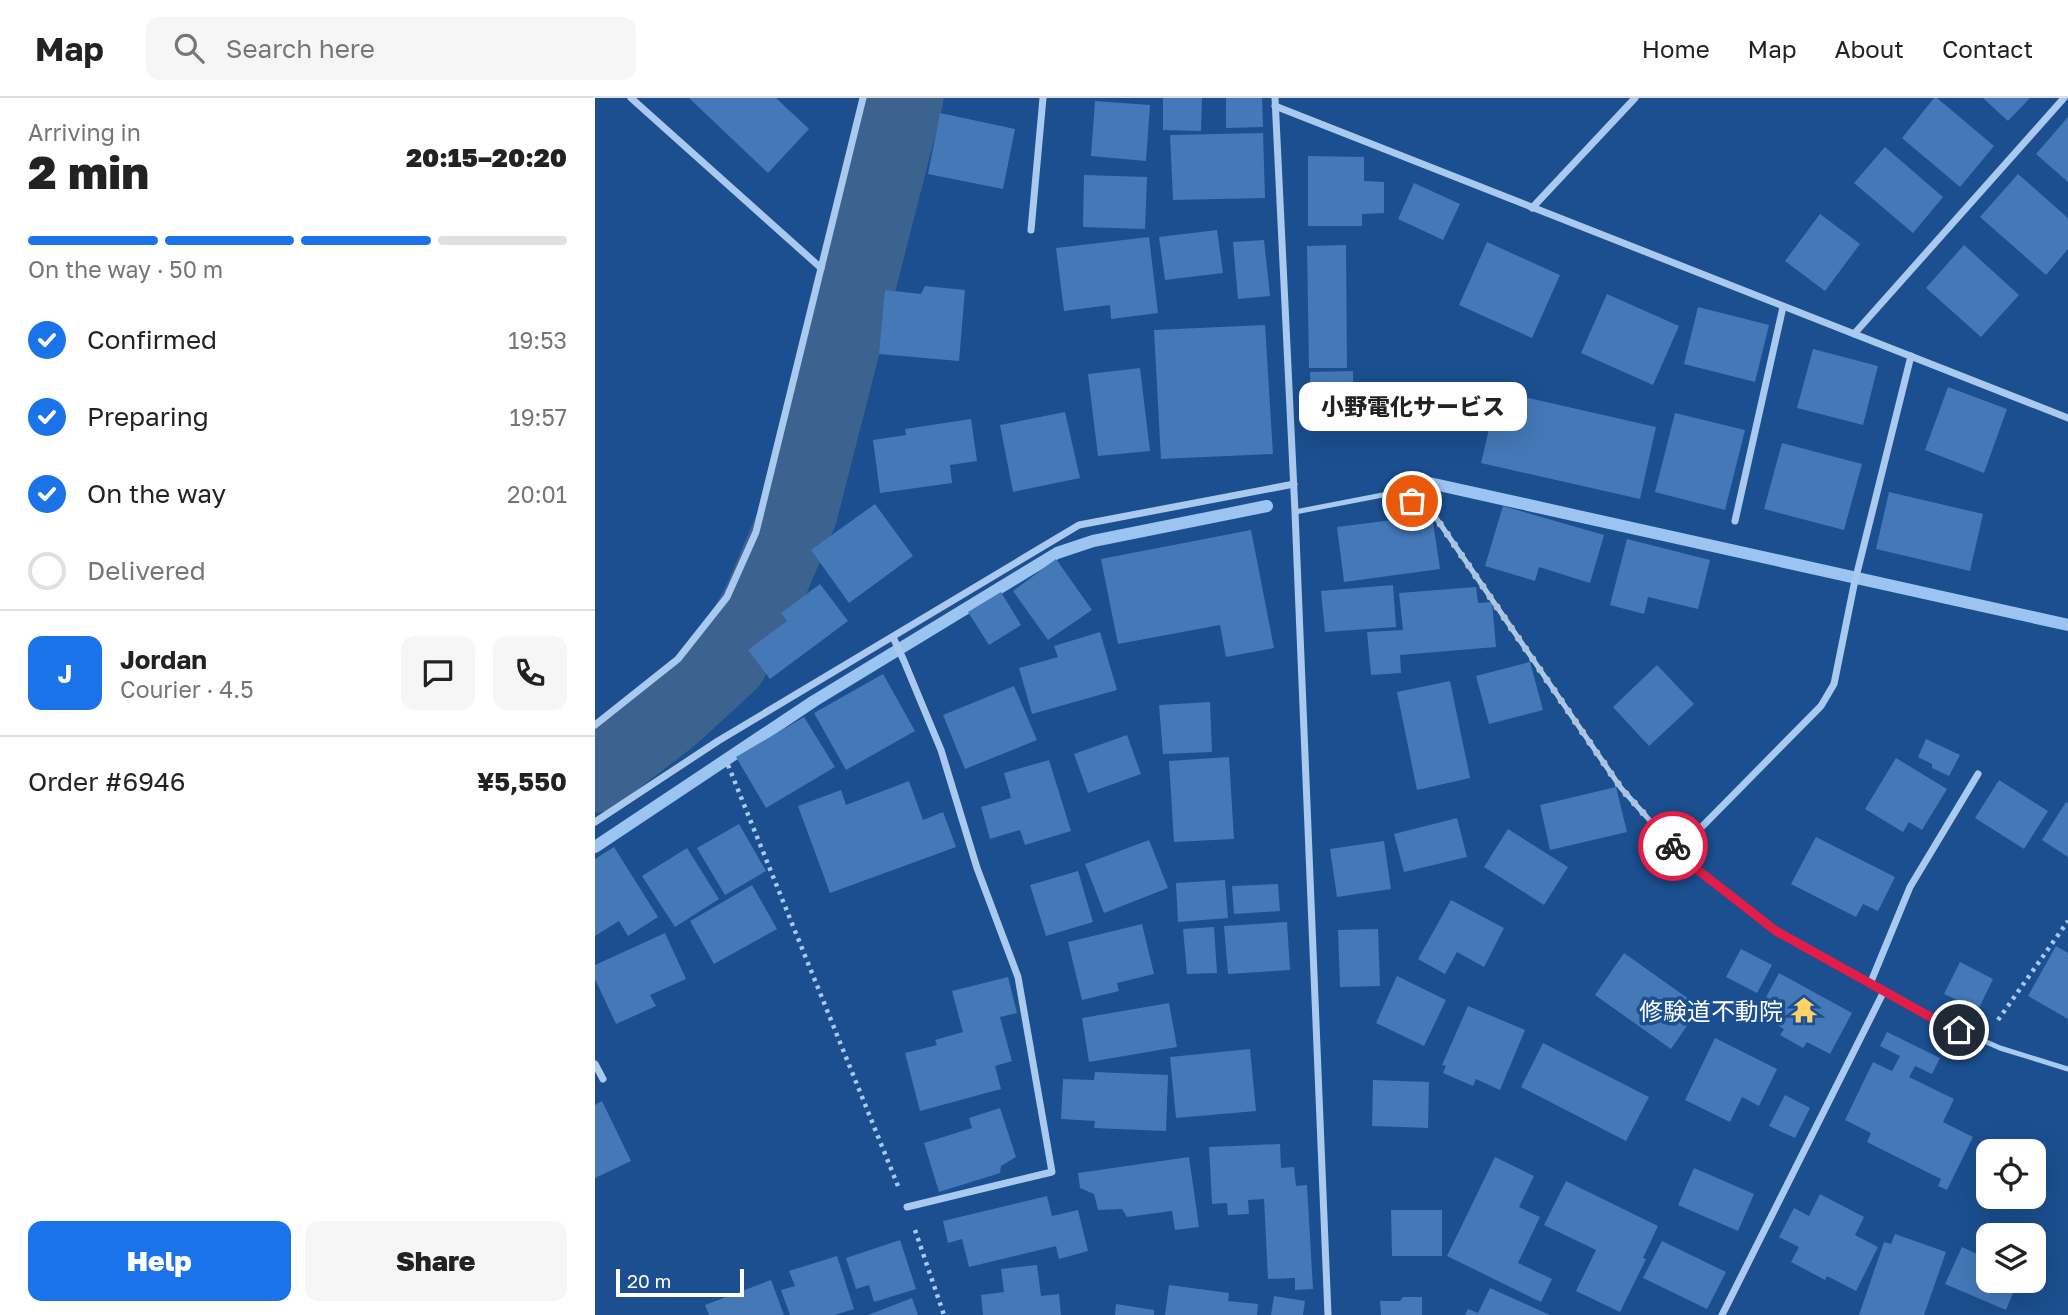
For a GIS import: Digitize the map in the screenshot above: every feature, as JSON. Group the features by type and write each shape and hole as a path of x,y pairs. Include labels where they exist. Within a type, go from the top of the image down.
{"street":[{"path":"631,98 821,268"},
{"path":"595,725 678,659 727,597 756,532 863,98"},
{"path":"1031,230 1043,98"},
{"path":"1532,208 1635,98"},
{"path":"1854,334 2064,98"},
{"path":"1328,1315 1296,512 1275,102 1532,208 2068,418"},
{"path":"1735,521 1783,307"},
{"path":"1678,851 1821,706 1834,684 1854,585 1911,356"},
{"path":"595,822 718,741 894,640 1079,525 1294,484"},
{"path":"894,640 941,750 977,867 1018,977 1052,1172 907,1207"},
{"path":"1870,984 1910,887 1978,774"},
{"path":"1722,1315 1884,991"},
{"path":"595,1064 603,1079"}],"lane":[{"path":"1296,512 1393,493 1430,509 1621,788 1685,860 1776,931 1934,1019 2000,1048 2068,1069"}],"path":[{"path":"729,769 907,1207 944,1315"},
{"path":"1984,1041 2068,921"}],"building":[{"path":"689,98 776,98 809,129 768,173"},
{"path":"1163,98 1202,98 1201,131 1163,130"},
{"path":"1226,98 1262,98 1263,127 1226,128"},
{"path":"1934,98 1994,146 1960,187 1902,138"},
{"path":"1983,98 2030,98 2008,121"},
{"path":"1095,101 1150,105 1146,161 1091,156"},
{"path":"940,113 1015,129 1003,189 928,174"},
{"path":"2068,117 2068,182 2036,154"},
{"path":"1263,133 1265,198 1173,200 1170,135"},
{"path":"1885,147 1943,197 1913,233 1854,183"},
{"path":"1308,156 1364,157 1364,181 1384,182 1384,213 1362,214 1362,226 1308,226"},
{"path":"2018,174 2068,218 2068,249 2046,275 1980,217"},
{"path":"1084,175 1147,177 1145,229 1083,227"},
{"path":"1414,183 1460,204 1443,240 1398,219"},
{"path":"1820,214 1860,244 1825,291 1785,261"},
{"path":"1217,230 1223,273 1165,280 1159,237"},
{"path":"1149,237 1158,313 1111,319 1110,305 1064,311 1056,248"},
{"path":"1264,240 1270,296 1238,299 1233,242"},
{"path":"1487,242 1560,275 1532,338 1459,305"},
{"path":"1346,245 1347,368 1309,368 1307,246"},
{"path":"1964,245 2019,295 1981,337 1926,288"},
{"path":"925,286 965,290 959,361 879,354 885,290 921,294"},
{"path":"1607,294 1679,326 1653,385 1581,353"},
{"path":"1698,307 1769,325 1755,382 1684,364"},
{"path":"1265,325 1273,454 1161,459 1154,330"},
{"path":"1813,349 1878,366 1863,425 1797,408"},
{"path":"1140,368 1150,451 1098,456 1088,374"},
{"path":"1353,371 1354,431 1311,431 1310,372"},
{"path":"1948,387 2007,409 1984,473 1925,450"},
{"path":"1498,391 1656,427 1640,499 1481,463"},
{"path":"1065,412 1080,478 1013,492 1000,425"},
{"path":"1675,413 1745,430 1725,510 1655,492"},
{"path":"971,419 977,461 950,465 952,483 880,493 873,440 906,435 905,429"},
{"path":"1782,443 1862,464 1844,530 1764,509"},
{"path":"1889,492 1983,514 1970,571 1876,549"},
{"path":"875,504 913,556 849,603 811,550"},
{"path":"1503,506 1604,535 1590,583 1539,567 1535,581 1485,566"},
{"path":"1432,515 1440,569 1344,582 1337,527"},
{"path":"1251,530 1274,648 1226,657 1220,625 1118,644 1101,559"},
{"path":"1627,539 1710,560 1698,609 1648,597 1644,614 1610,605"},
{"path":"1056,559 1092,610 1048,640 1013,591"},
{"path":"820,584 848,621 770,679 748,650 787,621 781,613"},
{"path":"1393,585 1396,627 1325,632 1321,591"},
{"path":"1476,587 1478,603 1492,602 1496,647 1400,655 1401,673 1371,675 1367,632 1403,630 1399,593"},
{"path":"1001,592 1021,625 989,645 968,612"},
{"path":"1100,632 1117,690 1032,714 1019,668 1058,657 1054,646"},
{"path":"1530,662 1543,710 1489,724 1476,676"},
{"path":"1657,665 1694,704 1649,746 1613,707"},
{"path":"883,674 915,731 846,770 814,713"},
{"path":"1450,681 1470,778 1417,790 1397,692"},
{"path":"1014,686 1037,740 965,769 943,715"},
{"path":"1210,702 1212,752 1163,754 1159,705"},
{"path":"804,717 835,767 766,808 736,757"},
{"path":"1127,735 1141,774 1088,793 1074,754"},
{"path":"1926,739 1960,755 1949,776 1918,757"},
{"path":"1229,757 1234,839 1174,842 1169,761"},
{"path":"1896,758 1947,789 1922,830 1909,822 1903,832 1865,809"},
{"path":"1049,760 1071,831 1025,845 1020,830 990,839 981,807 1011,798 1004,773"},
{"path":"1999,780 2048,811 2024,849 1975,818"},
{"path":"909,781 923,820 943,812 956,847 830,893 798,806 841,790 846,805"},
{"path":"1616,787 1627,832 1550,850 1540,805"},
{"path":"2066,802 2068,803 2068,857 2042,840"},
{"path":"1457,818 1467,857 1404,872 1394,834"},
{"path":"739,824 766,871 725,895 697,848"},
{"path":"1508,829 1568,867 1544,905 1484,867"},
{"path":"1816,837 1895,877 1878,911 1863,904 1856,917 1791,884"},
{"path":"1149,840 1168,888 1104,913 1085,864"},
{"path":"1384,841 1391,889 1337,897 1330,849"},
{"path":"614,847 658,917 628,936 619,921 595,936 595,859"},
{"path":"687,848 719,899 675,927 642,876"},
{"path":"1078,871 1093,922 1046,936 1030,885"},
{"path":"1225,880 1228,918 1178,922 1176,883"},
{"path":"1278,884 1280,911 1234,914 1232,886"},
{"path":"752,885 777,929 714,964 690,921"},
{"path":"1451,900 1504,928 1484,967 1457,952 1445,974 1418,959"},
{"path":"1287,922 1290,970 1228,974 1224,926"},
{"path":"1142,924 1154,974 1117,983 1119,991 1082,1000 1068,942"},
{"path":"1214,927 1217,973 1187,974 1183,929"},
{"path":"1378,929 1380,986 1340,987 1338,930"},
{"path":"665,933 686,979 650,995 656,1006 616,1024 595,979 595,965"},
{"path":"2056,946 2068,953 2068,1019 2028,996"},
{"path":"1741,949 1772,965 1757,993 1726,977"},
{"path":"1624,953 1700,1007 1671,1049 1595,995"},
{"path":"1960,962 1993,979 1978,1010 1944,994"},
{"path":"1779,973 1852,1013 1830,1054 1807,1042 1803,1048 1780,1035 1784,1029 1757,1014"},
{"path":"1397,976 1446,1000 1424,1046 1376,1023"},
{"path":"1008,977 1017,1013 1000,1017 1012,1061 995,1066 1001,1089 920,1111 905,1053 937,1045 935,1040 963,1032 952,991"},
{"path":"1169,1003 1177,1047 1089,1062 1082,1018"},
{"path":"1468,1006 1525,1030 1500,1090 1476,1079 1473,1086 1443,1073 1446,1066 1442,1065"},
{"path":"1887,1032 1940,1058 1932,1074 1915,1066 1909,1077 1954,1099 1943,1122 1973,1137 1947,1190 1938,1186 1941,1179 1867,1142 1871,1133 1845,1120 1873,1062 1892,1071 1900,1056 1880,1046"},
{"path":"1715,1038 1777,1069 1759,1106 1742,1097 1730,1122 1685,1100"},
{"path":"1543,1043 1649,1097 1626,1141 1521,1087"},
{"path":"1250,1049 1256,1111 1176,1118 1170,1057"},
{"path":"1095,1072 1168,1075 1166,1131 1094,1128 1095,1121 1061,1119 1063,1079 1094,1080"},
{"path":"1373,1080 1429,1082 1428,1128 1372,1126"},
{"path":"1785,1095 1810,1108 1795,1138 1769,1126"},
{"path":"602,1101 631,1161 595,1178 595,1105"},
{"path":"1000,1108 1016,1157 1001,1166 1000,1173 939,1192 924,1143 972,1128 969,1118"},
{"path":"1280,1144 1281,1168 1294,1167 1296,1186 1307,1185 1313,1289 1295,1290 1295,1278 1268,1279 1264,1199 1248,1200 1249,1214 1228,1215 1227,1203 1212,1204 1209,1147"},
{"path":"1189,1157 1199,1227 1175,1230 1172,1211 1127,1217 1122,1209 1098,1210 1094,1194 1080,1188 1078,1173"},
{"path":"1495,1157 1534,1176 1519,1207 1540,1217 1518,1263 1552,1279 1541,1302 1447,1256"},
{"path":"1694,1168 1754,1194 1738,1231 1678,1205"},
{"path":"1566,1181 1658,1226 1643,1258 1646,1259 1620,1312 1576,1291 1596,1250 1544,1225"},
{"path":"1820,1194 1864,1217 1855,1235 1878,1247 1856,1291 1827,1276 1825,1280 1791,1262 1799,1247 1779,1237 1794,1208 1809,1216"},
{"path":"1047,1196 1052,1216 1078,1210 1088,1251 1059,1259 1056,1246 969,1267 962,1239 948,1243 943,1221"},
{"path":"1391,1210 1442,1210 1442,1256 1392,1256"},
{"path":"1895,1234 1946,1252 1924,1315 1859,1315 1884,1242 1891,1244"},
{"path":"900,1240 916,1289 874,1302 869,1285 856,1289 846,1258"},
{"path":"1662,1241 1726,1272 1707,1309 1643,1278"},
{"path":"1962,1247 1976,1253 1976,1293 2013,1293 2006,1310 1945,1284"},
{"path":"837,1256 854,1309 835,1315 790,1315 781,1290 795,1286 789,1271"},
{"path":"1037,1265 1041,1296 1059,1294 1061,1315 983,1315 981,1295 1004,1292 1001,1269"},
{"path":"771,1280 784,1315 709,1315 705,1305"},
{"path":"1169,1285 1229,1293 1228,1301 1258,1304 1257,1315 1165,1315"},
{"path":"1490,1288 1550,1315 1465,1315 1468,1309 1478,1313"},
{"path":"1274,1296 1305,1301 1303,1315 1271,1315"},
{"path":"1403,1297 1422,1297 1422,1315 1381,1315 1380,1301 1400,1301"},
{"path":"912,1298 918,1315 868,1315"},
{"path":"1116,1304 1154,1310 1154,1315 1115,1315"}],"waterway":[{"path":"595,774 670,716 729,662 761,602 799,513 905,98"},
{"path":"1425,482 2068,625"},
{"path":"595,847 814,701 1057,553 1093,541 1267,506"}],"way so far":[{"path":"1412,501 1430,509 1621,788 1673,846"}],"place":[{"name":"小野電化サービス","path":"1412,501"},
{"name":"修験道不動院","path":"1804,1010"}],"route":[{"path":"1673,846 1685,860 1776,931 1934,1019 1959,1030"}]}
